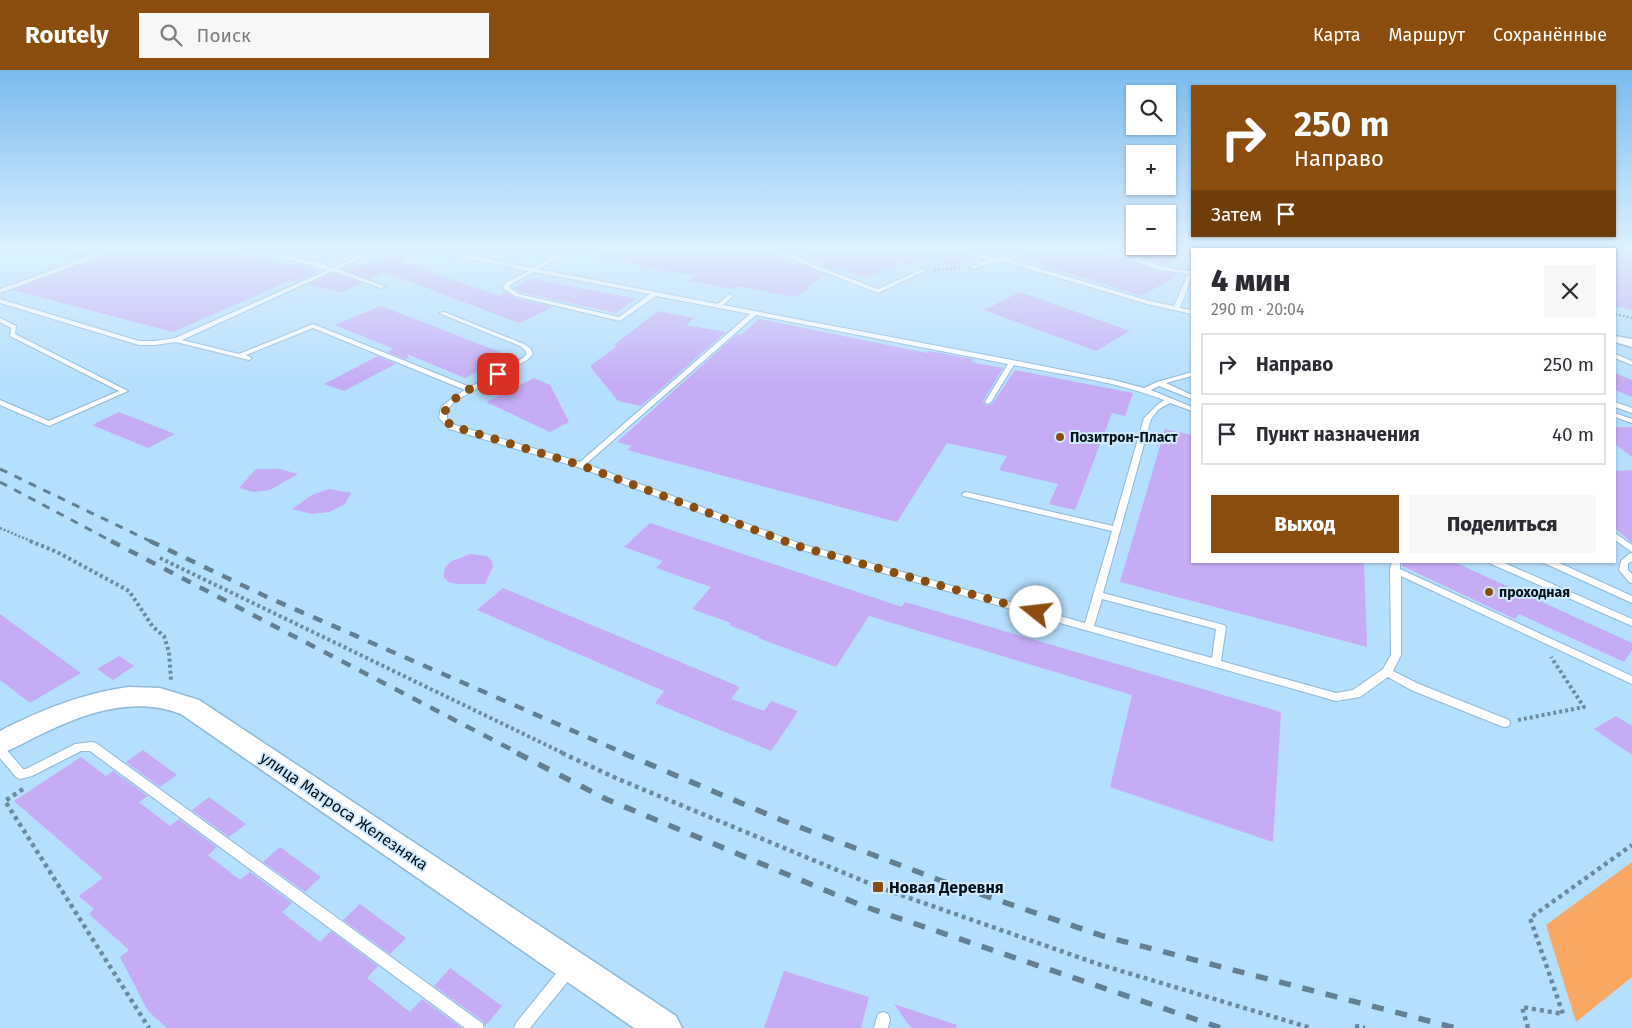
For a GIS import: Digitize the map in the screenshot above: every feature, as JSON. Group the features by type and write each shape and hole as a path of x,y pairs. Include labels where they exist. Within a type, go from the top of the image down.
{"street":[{"path":"1616,334 1632,338"},
{"path":"1616,339 1632,343"},
{"name":"улица Матроса Железняка","path":"0,743 39,723 71,710 102,702 150,697 170,700 190,707 664,1028"}],"lane":[{"path":"0,301 139,343 155,343 176,340 276,295"},
{"path":"517,295 620,319 654,295"},
{"path":"665,295 1114,382 1145,390 1191,410"},
{"path":"1121,295 1176,310 1191,312"},
{"path":"1176,310 1182,295"},
{"path":"720,305 730,296"},
{"path":"580,465 756,312"},
{"path":"442,313 522,345 528,349 530,354 525,359 453,400 444,409 443,418 452,426 580,465 798,546 1336,697 1356,694 1387,672 1396,655 1395,565 1632,680"},
{"path":"0,320 14,327 12,335 125,391 49,424 0,402"},
{"path":"239,356 313,326 471,390"},
{"path":"176,340 248,358"},
{"path":"1616,356 1632,363"},
{"path":"988,402 1012,362"},
{"path":"1145,390 1159,383 1191,374"},
{"path":"1159,383 1191,396"},
{"path":"1089,627 1148,418 1157,408 1170,400"},
{"path":"1616,404 1632,411"},
{"path":"1616,415 1632,421"},
{"path":"966,494 1117,530"},
{"path":"1616,537 1632,549"},
{"path":"1632,556 1624,563 1624,570 1632,580"},
{"path":"1497,563 1632,623"},
{"path":"1552,563 1632,600"},
{"path":"1098,595 1221,627 1216,663"},
{"path":"1387,672 1415,687 1505,723"},
{"path":"0,750 20,774 28,772 79,747 92,746 477,1028"},
{"path":"521,1028 572,966"}],"path":[{"path":"1616,314 1632,318"},
{"path":"0,528 57,552 129,591 153,627 164,636 169,652 171,680"},
{"path":"160,558 486,718 618,779 878,887 1098,964 1311,1028"},
{"path":"1505,723 1584,707 1536,635"},
{"path":"28,785 5,801 149,1028"},
{"path":"1528,1028 1522,1007 1563,1014 1530,918 1632,845"},
{"path":"1357,1028 1357,1026 1365,1028"}],"shaded area":[{"path":"1632,862 1632,977 1576,1022 1546,925"}],"building":[{"path":"31,295 258,295 173,332"},
{"path":"444,295 510,295 515,298 553,307 519,323"},
{"path":"532,295 614,295 636,299 616,313"},
{"path":"782,295 799,295 794,297"},
{"path":"1015,295 1028,295 1130,331 1096,351 984,310"},
{"path":"1616,295 1632,295 1632,310 1616,306"},
{"path":"381,306 510,356 465,378 407,354 409,358 405,359 387,352 394,349 335,325"},
{"path":"658,311 694,318 686,325 726,332 641,406 618,401 590,366"},
{"path":"759,319 927,353 929,351 973,359 971,362 1003,368 983,401 987,406 993,403 1015,370 1133,393 1125,416 1112,413 1075,510 1049,504 1058,484 999,470 1007,456 947,443 897,522 627,450 632,446 617,442 737,334 741,335"},
{"path":"378,356 396,364 344,391 324,384"},
{"path":"1616,373 1632,380 1632,397 1616,390"},
{"path":"534,378 550,385 569,422 550,432 486,402"},
{"path":"119,412 175,434 148,448 92,425"},
{"path":"1616,427 1632,427 1632,457 1616,445"},
{"path":"1165,429 1191,435 1191,563 1364,563 1367,647 1120,582"},
{"path":"256,469 280,469 298,474 270,490 253,492 239,488"},
{"path":"1632,470 1632,543 1616,529 1616,471"},
{"path":"329,489 351,493 345,504 329,512 312,514 292,509 312,495"},
{"path":"650,523 902,607 905,602 1281,712 1273,842 1110,787 1132,695 869,616 836,667 758,638 760,637 729,625 731,623 692,609 711,587 656,568 663,561 624,547"},
{"path":"470,554 487,556 491,560 493,566 485,584 457,584 449,582 444,578 446,566 452,561"},
{"name":"проходная","path":"1402,563 1456,563 1632,643 1632,650 1624,662 1519,614 1515,619 1402,566"},
{"path":"503,588 740,687 731,699 764,711 771,701 798,711 771,751 655,703 664,691 477,610"},
{"path":"0,614 81,673 30,703 0,680"},
{"path":"119,656 134,666 113,680 97,669"},
{"path":"1616,716 1632,726 1632,755 1594,729"},
{"path":"143,750 177,775 160,787 126,762"},
{"path":"81,757 106,776 113,771 148,796 139,802 170,826 179,819 217,847 208,855 240,880 250,872 292,903 282,912 320,942 331,931 378,966 367,978 410,1012 422,999 462,1028 167,1028 148,1011 120,957 129,950 89,914 94,909 79,896 103,878 14,801"},
{"path":"209,797 246,824 229,837 192,810"},
{"path":"280,847 321,877 305,892 263,862"},
{"path":"360,904 406,938 390,954 343,920"},
{"path":"450,968 502,1006 485,1026 483,1021 434,986"},
{"path":"784,971 869,997 861,1028 764,1028"},
{"path":"894,1004 957,1025 956,1028 911,1028"}],"railway":[{"path":"0,469 152,542"},
{"path":"0,482 113,542"},
{"path":"111,541 520,754"},
{"path":"150,541 267,597 626,754"},
{"path":"517,753 606,799 863,906 1221,1028"},
{"path":"623,753 781,820 942,881 1103,936 1456,1028"}],"place":[{"name":"Позитрон-Пласт","path":"1060,437"},
{"name":"проходная","path":"1489,592"},
{"name":"Новая Деревня","path":"878,887"}],"route":[{"path":"498,374 453,400 444,409 443,418 452,426 580,465 798,546 1036,612"}]}
